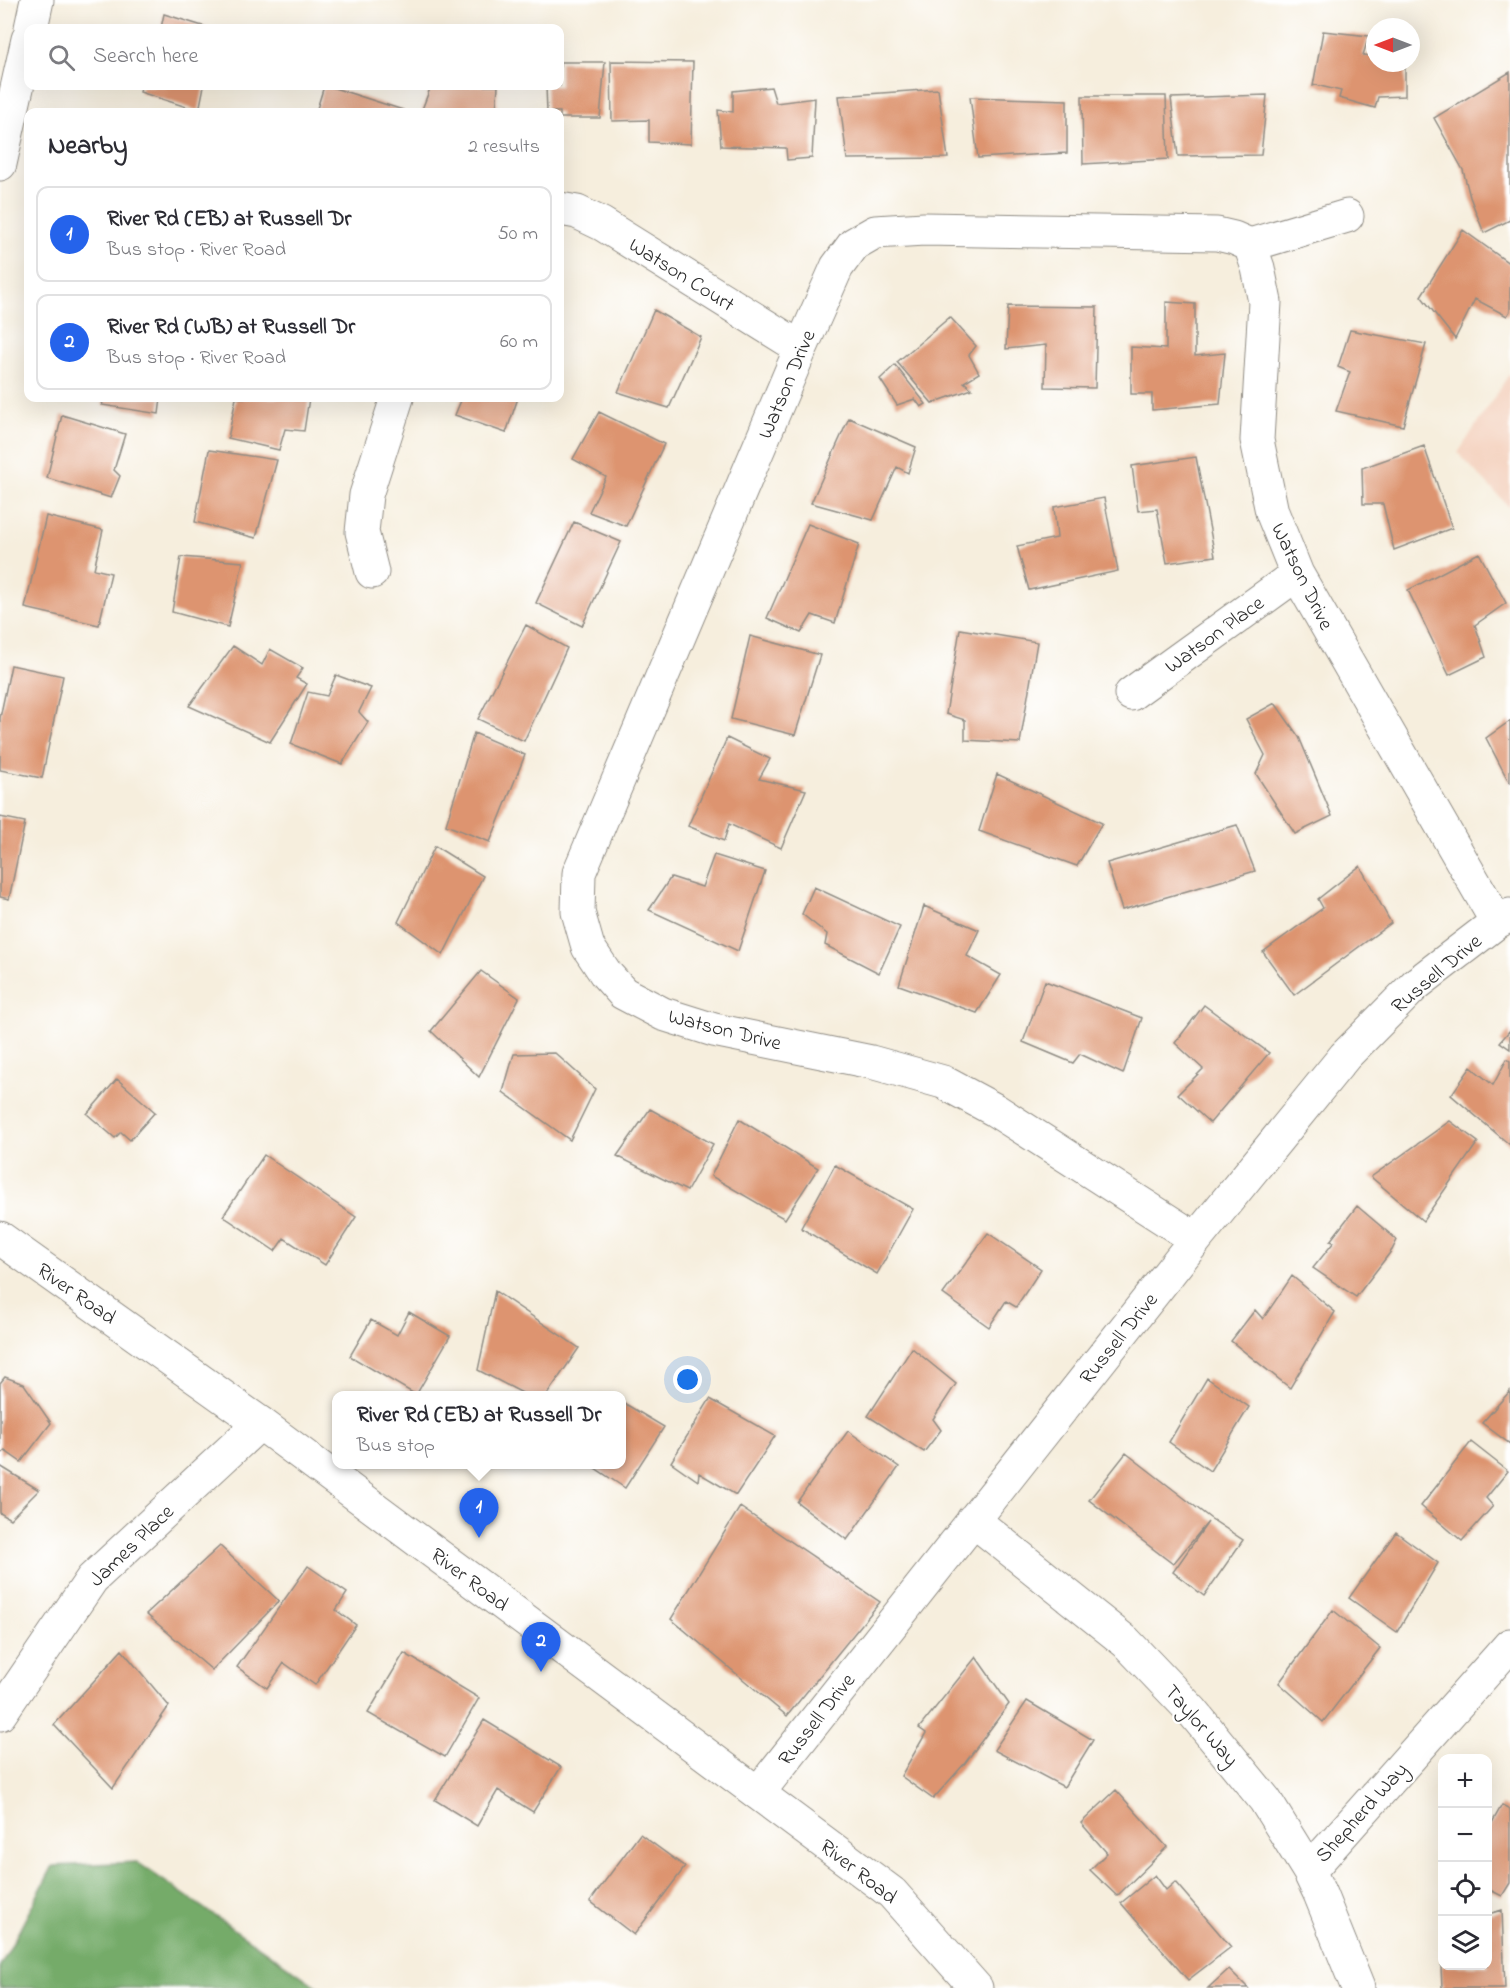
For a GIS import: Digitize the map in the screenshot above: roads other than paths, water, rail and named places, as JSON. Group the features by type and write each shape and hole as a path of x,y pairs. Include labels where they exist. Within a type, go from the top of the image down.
{"street":[{"path":"32,24 38,0"},
{"path":"0,164 24,57"},
{"name":"Watson Court","path":"564,210 577,212 603,224 801,348"},
{"path":"1250,245 1347,216"},
{"name":"Watson Drive","path":"1196,1239 995,1110 943,1082 871,1062 714,1030 663,1014 623,993 606,974 588,947 578,912 579,873 801,348 837,267 854,244 874,232 924,229 1217,234 1234,237 1250,245 1258,268 1265,302 1257,440 1272,512 1298,574 1503,919"},
{"path":"372,572 362,532 366,495 396,402"},
{"name":"Watson Place","path":"1131,694 1298,574"},
{"name":"Russell Drive","path":"758,1793 1196,1239 1345,1056 1416,985 1503,919"},
{"name":"River Road","path":"0,1238 260,1423 892,1893 976,1988"},
{"name":"James Place","path":"0,1714 92,1579 260,1423"},
{"name":"Taylor Way","path":"973,1520 1134,1650 1192,1711 1265,1800 1309,1871 1358,1988"},
{"name":"Shepherd Way","path":"1309,1871 1510,1645"}],"place":[{"name":"River Rd (EB) at Russell Dr","path":"479,1538"},
{"name":"River Rd (WB) at Russell Dr","path":"541,1672"}]}
